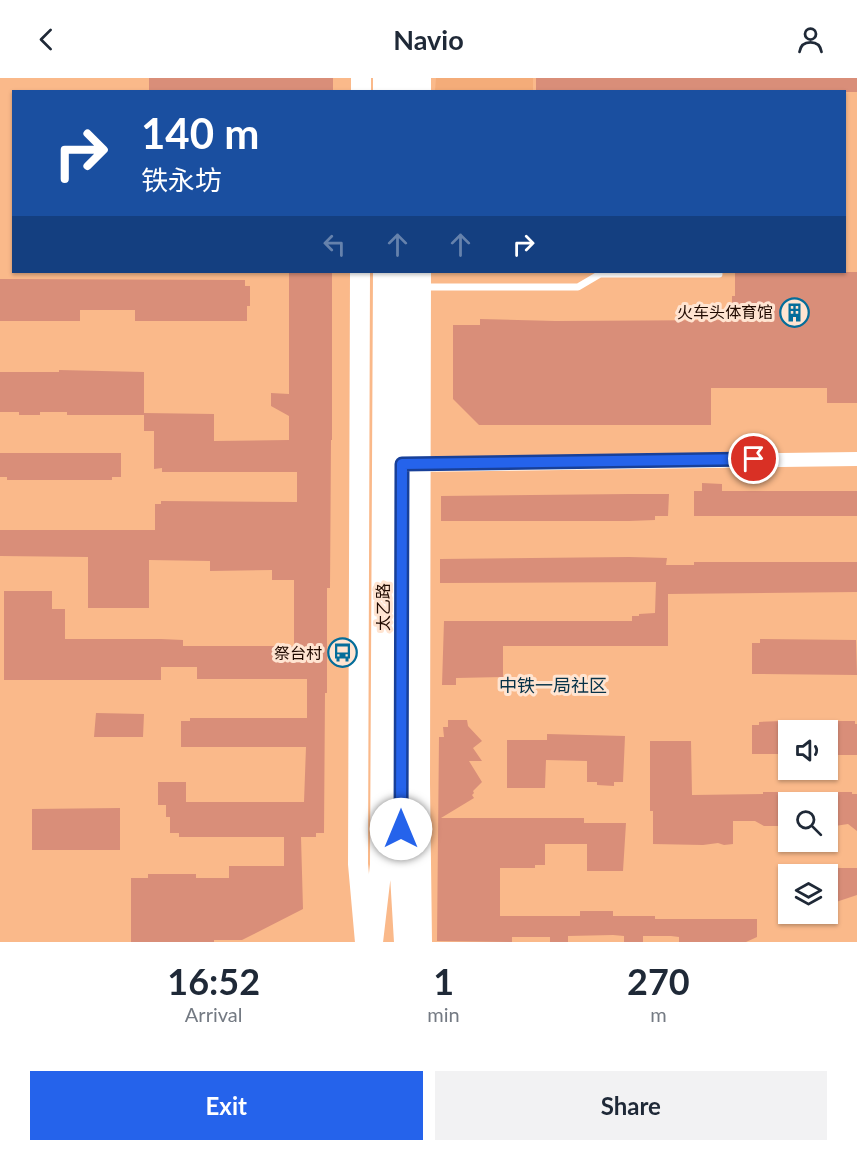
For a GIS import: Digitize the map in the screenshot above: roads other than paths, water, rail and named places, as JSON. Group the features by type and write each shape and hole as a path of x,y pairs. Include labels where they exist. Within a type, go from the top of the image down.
{"main road":[{"path":"360,273 358,864 365,942"},
{"name":"太乙路","path":"372,942 381,865 384,273"},
{"name":"太乙路","path":"402,273 411,465 401,875 405,942"},
{"path":"421,279 411,465 422,942"}],"street":[{"path":"411,465 857,459"}],"lane":[{"path":"421,279 578,287 600,274 719,274"}],"place":[{"name":"火车头体育馆","path":"794,312"},
{"name":"祭台村","path":"343,653"}],"district":[{"name":"中铁一局社区","path":"553,686"}]}
